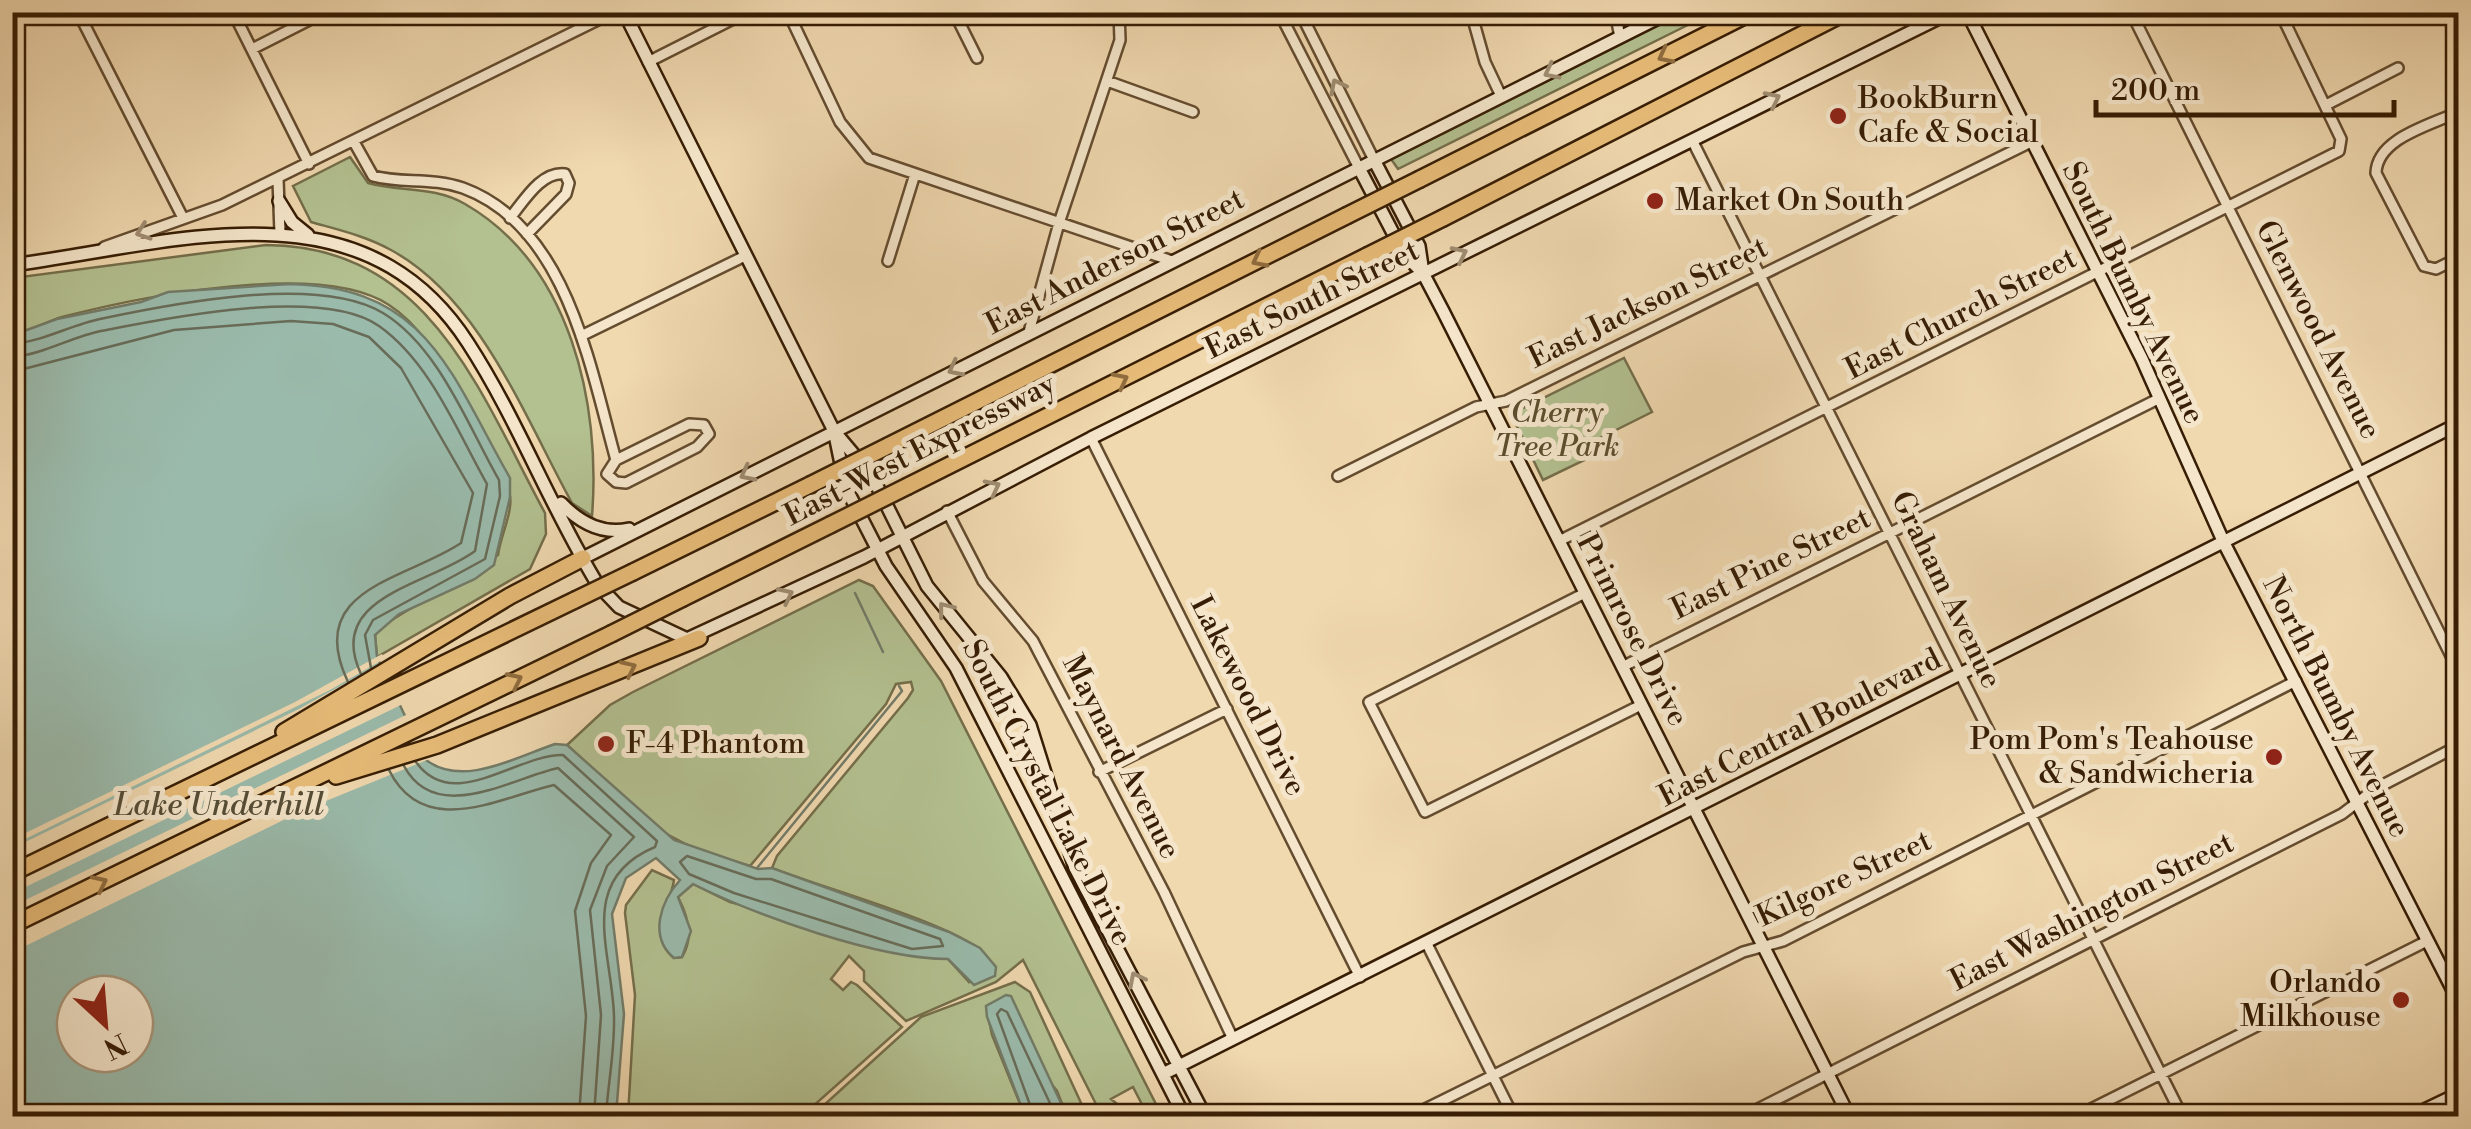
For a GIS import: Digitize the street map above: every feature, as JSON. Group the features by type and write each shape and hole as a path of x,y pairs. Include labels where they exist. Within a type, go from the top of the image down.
{"highway":[{"name":"East-West Expressway","path":"12,873 810,485 1752,12"},
{"name":"East-West Expressway","path":"12,925 830,526 1846,12"},
{"path":"208,779 396,664 583,558"},
{"path":"313,781 373,768 438,745 699,638"}],"main road":[{"name":"South Crystal Lake Drive","path":"624,12 834,431 872,476 927,586 1001,677 1030,725 1075,868 1206,1116"},
{"name":"East Anderson Street","path":"583,558 1670,12"},
{"name":"East South Street","path":"699,638 878,549 946,510 1951,12"},
{"name":"South Bumby Avenue","path":"1967,12 2098,273 2224,543"},
{"name":"Primrose Drive","path":"1374,160 1420,246 1424,272 1849,1116"},
{"name":"Primrose Drive","path":"1359,168 1404,254 1424,272"},
{"path":"279,201 292,222 308,235"},
{"path":"12,265 280,233 308,235 390,266 440,305 469,344 552,492 583,558 619,607 679,638 699,638"},
{"name":"East Central Boulevard","path":"1163,1074 2458,424"},
{"name":"South Crystal Lake Drive","path":"834,431 846,488 901,591 956,668 1184,1116"},
{"path":"552,492 569,512 603,530 644,525"},
{"name":"North Bumby Avenue","path":"2224,543 2458,1000"},
{"path":"2412,1116 2458,1094"}],"street":[{"path":"78,12 183,218"},
{"path":"233,12 308,164"},
{"path":"252,49 325,12"},
{"path":"83,256 278,179 614,12"},
{"path":"648,62 747,12"},
{"path":"788,12 852,141 869,158 1172,261"},
{"path":"954,12 977,58"},
{"path":"1030,332 1059,223 1120,40 1119,12"},
{"name":"Primrose Drive","path":"1300,12 1374,160"},
{"path":"1472,12 1485,62 1502,96"},
{"path":"1615,12 1620,37"},
{"name":"Glenwood Avenue","path":"2131,12 2458,670"},
{"path":"2280,12 2326,104 2398,68"},
{"name":"Primrose Drive","path":"1281,13 1359,168"},
{"path":"1107,80 1193,112"},
{"name":"East Church Street","path":"1560,541 2340,151 2341,138 2326,104"},
{"path":"2458,112 2388,146 2376,160 2376,173 2424,266 2436,269 2458,258"},
{"name":"Graham Avenue","path":"1692,140 2182,1116"},
{"path":"354,142 372,176 387,180 425,178 466,189 528,234 559,286 581,336 616,460 607,474 616,482 626,482 697,447 709,434 704,425 688,424 616,460"},
{"name":"East Jackson Street","path":"1338,476 1490,404 1506,401 2031,142"},
{"path":"510,218 544,178 564,174 569,182 566,194 528,234"},
{"path":"888,261 915,174"},
{"path":"278,179 280,233"},
{"path":"581,336 745,256"},
{"name":"East Pine Street","path":"1622,666 2158,399"},
{"name":"Lakewood Drive","path":"1091,438 1360,977"},
{"name":"Maynard Avenue","path":"946,510 983,581 1033,641 1164,892 1233,1039"},
{"path":"1585,593 1368,702 1425,812 1641,705"},
{"name":"Kilgore Street","path":"1410,1116 1743,952 1783,941 2296,681"},
{"path":"1099,772 1227,709"},
{"name":"East Washington Street","path":"1744,1116 2342,814 2458,746"},
{"path":"2078,1116 2427,941"},
{"path":"1426,942 1513,1116"}],"green space":[{"path":"1683,13 1712,13 1398,169 1391,159"},
{"path":"350,157 368,183 441,194 465,204 501,230 531,263 554,300 572,341 584,384 591,429 592,516 572,503 518,398 475,329 450,298 422,271 391,250 311,222 293,186"},
{"path":"266,245 322,252 369,270 409,298 442,334 471,375 545,513 546,534 530,569 377,657 375,635 382,626 498,555 510,502 502,474 437,357 401,314 359,292 320,285 276,284 136,300 62,317 13,335 13,278"},
{"name":"Cherry Tree Park","path":"1624,358 1652,412 1590,443 1595,455 1543,480 1511,414"},
{"path":"859,580 873,586 941,681 1162,1116 1148,1116 1133,1087 1111,1099 1122,1108 1102,1116 1023,960 996,982 906,1021 864,981 864,971 849,956 831,979 843,990 851,982 857,985 902,1027 802,1116 628,1116 635,995 625,913 626,905 652,870 674,880 660,929 661,939 674,958 682,957 689,935 678,897 693,884 730,902 948,959 969,982 987,957 974,945 922,920 772,868 777,856 908,698 913,690 911,682 896,684 886,704 750,866 697,850 659,830 567,745 610,705 633,692"},
{"path":"1015,982 1030,992 1087,1116 1067,1116 1057,1091 986,1006 992,1035 1025,1116 812,1116 921,1017"}],"water":[{"name":"Lake Underhill","path":"290,284 337,289 374,301 404,319 450,371 510,478 510,497 494,565 475,579 399,614 375,635 377,657 426,760 441,768 473,771 555,744 567,745 674,840 758,869 772,868 949,932 980,948 996,967 995,976 974,985 948,959 887,952 818,934 693,884 678,897 691,931 682,957 674,958 659,929 667,898 680,880 656,858 626,878 612,914 624,1014 616,1116 13,1116 13,335 57,319 141,302 168,292"},
{"path":"1011,996 1067,1116 1025,1116 987,1017 986,1006"}],"pier":[{"path":"382,654 384,659 330,690 13,845 13,839 295,702"},
{"path":"385,661 405,703 13,893 13,848 299,709"},
{"path":"410,713 432,758 306,809 13,952 13,906"}],"waterway":[{"path":"855,593 883,652"},
{"path":"757,868 902,691 899,686"}],"place":[{"name":"BookBurn Cafe & Social","path":"1838,116"},
{"name":"Market On South","path":"1655,201"},
{"name":"F-4 Phantom","path":"606,744"},
{"name":"Pom Pom's Teahouse & Sandwicheria","path":"2274,757"},
{"name":"Orlando Milkhouse","path":"2401,1000"}]}
